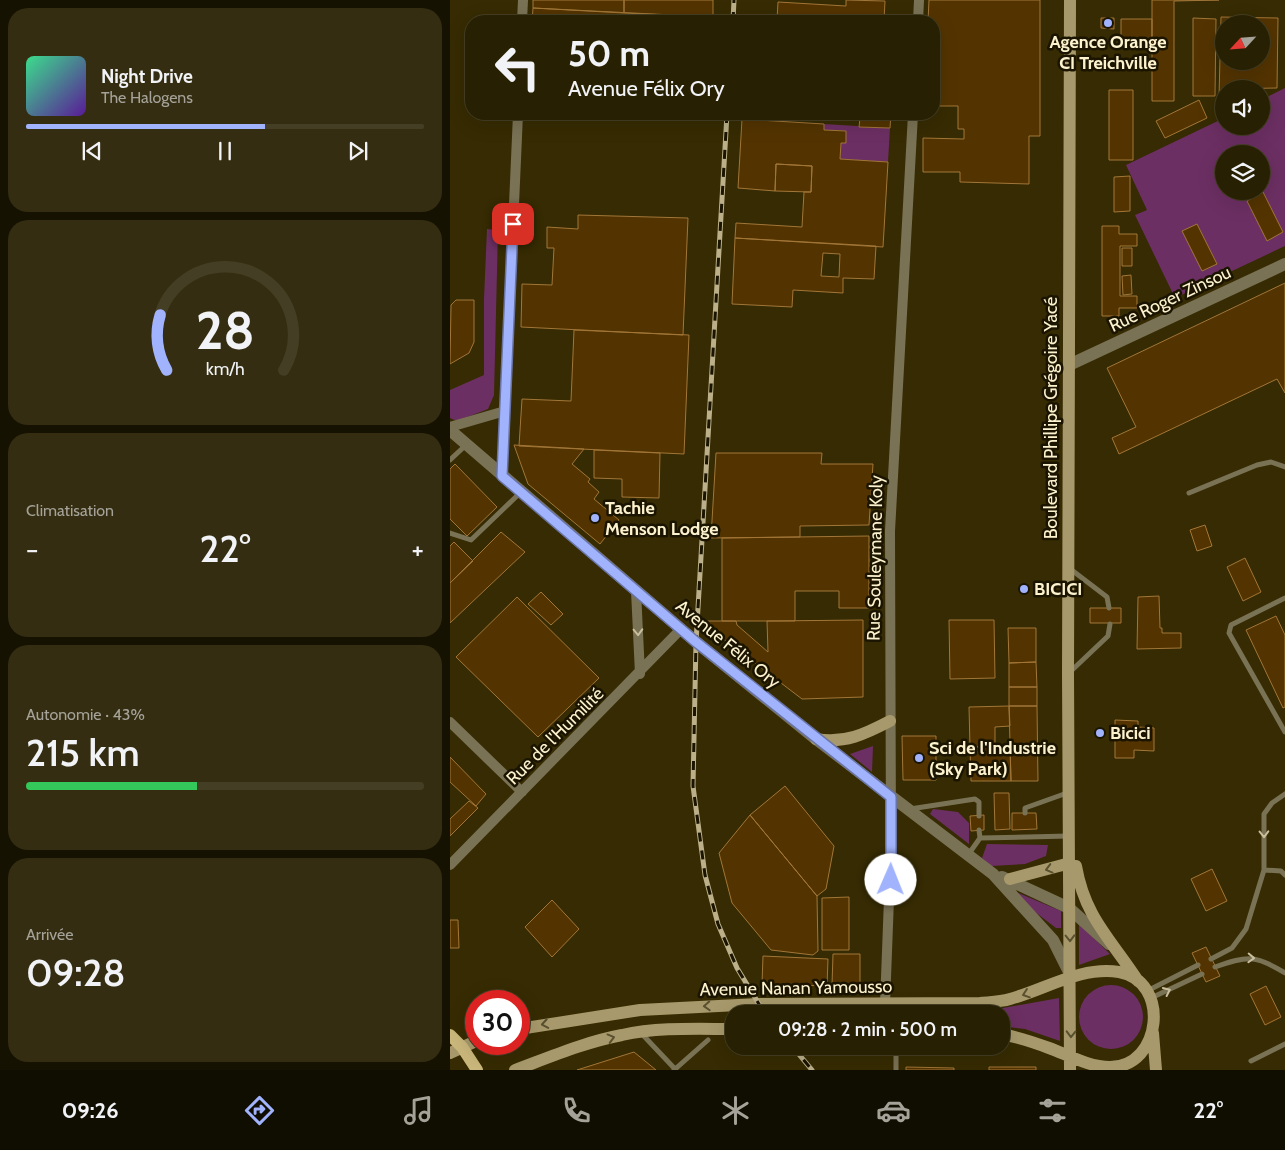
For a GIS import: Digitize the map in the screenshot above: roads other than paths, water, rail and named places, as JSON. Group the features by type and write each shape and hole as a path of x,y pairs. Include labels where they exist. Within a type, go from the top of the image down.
{"main road":[{"name":"Boulevard Phillipe Grégoire Yacé","path":"1070,0 1068,567 1070,1070"},
{"path":"816,738 833,742 846,740 869,732 890,721"},
{"name":"Boulevard Phillipe Grégoire Yacé","path":"1070,836 1082,894 1111,946 1145,990"},
{"path":"1010,879 1070,863"},
{"path":"1010,1036 1024,1039 1093,1065 1111,1067 1129,1063 1144,1052 1153,1033 1155,1023 1145,990 1122,973 1102,971 1071,977"},
{"name":"Avenue Nanan Yamousso","path":"530,1027 640,1010 758,1004 885,1004 1007,1000 1071,977"},
{"path":"515,1070 565,1051 622,1035 640,1032 725,1029"},
{"path":"1153,1033 1156,1070"},
{"path":"450,1035 456,1050 477,1070"},
{"path":"1070,1056 1084,1070"}],"street":[{"path":"522,15 523,0"},
{"path":"918,15 919,0"},
{"path":"502,476 518,120"},
{"name":"Rue Souleymane Koly","path":"885,1004 890,897 890,530 913,120"},
{"name":"Rue Roger Zinsou","path":"1069,365 1285,264"},
{"path":"450,428 506,411"},
{"name":"Avenue Félix Ory","path":"450,428 466,445 681,629 891,797 993,874 1053,940 1071,977"},
{"path":"636,591 640,674"},
{"name":"Rue de l'Humilité","path":"450,865 640,674 681,629"},
{"path":"450,722 522,792"},
{"name":"Avenue Félix Ory","path":"993,874 1010,879 1070,908 1111,946"}],"lane":[{"path":"450,460 466,445"},
{"path":"1189,493 1257,465 1272,462 1285,467"},
{"path":"450,533 471,540 521,492"},
{"path":"1068,567 1106,598 1109,608"},
{"path":"1285,598 1231,625 1229,633 1285,732"},
{"path":"1068,674 1108,636 1110,624"},
{"path":"1025,813 1026,808 1069,792"},
{"path":"1211,959 1232,948 1246,929 1264,870 1264,814 1272,804 1285,794"},
{"path":"908,809 975,799 978,802 978,816"},
{"path":"1026,829 1026,837"},
{"path":"968,855 980,838 979,830"},
{"path":"980,838 1070,836"},
{"path":"1264,870 1281,871 1285,874"},
{"path":"1216,967 1237,959 1252,957 1263,959 1285,973"},
{"path":"1145,990 1198,965"},
{"path":"1145,990 1202,974"},
{"path":"640,1032 675,1070 708,1040"},
{"path":"1251,1061 1285,1044"},
{"path":"896,1055 896,1070"}],"railway":[{"path":"733,15 734,0"},
{"path":"727,120 696,642 693,786 705,875 718,924 737,968 760,1005"},
{"path":"800,1055 812,1070"}],"place":[{"name":"Agence Orange CI Treichville","path":"1108,23"},
{"name":"Tachie Menson Lodge","path":"595,518"},
{"name":"BICICI","path":"1024,589"},
{"name":"Bicici","path":"1100,733"},
{"name":"Sci de l'Industrie (Sky Park)","path":"919,758"}]}
